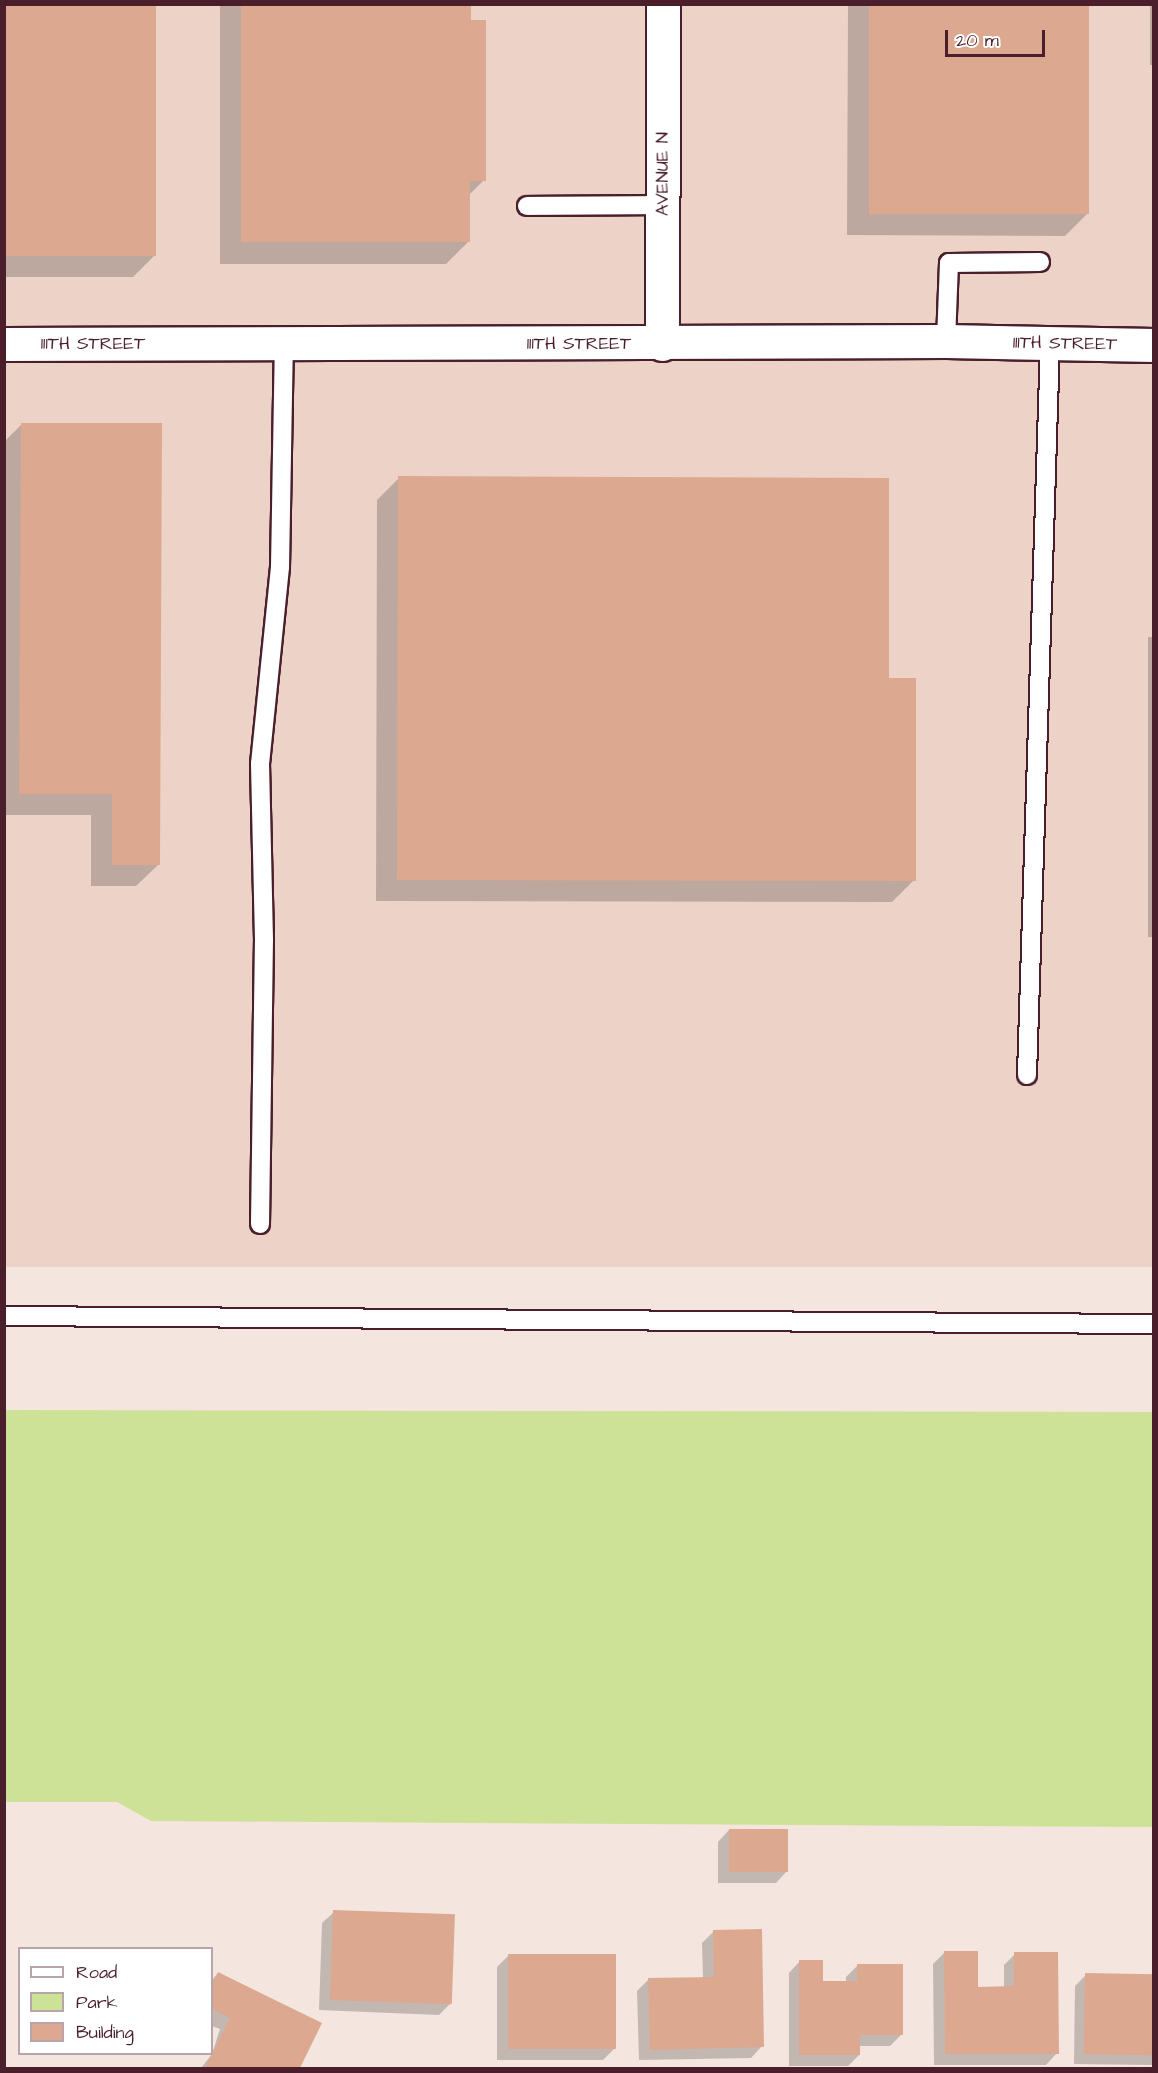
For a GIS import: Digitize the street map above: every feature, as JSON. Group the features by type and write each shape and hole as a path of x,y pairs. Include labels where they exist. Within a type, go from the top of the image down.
{"street":[{"name":"AVENUE N","path":"662,344 663,4"},
{"name":"111TH STREET","path":"4,344 662,344 946,341 1154,345"}],"lane":[{"path":"527,206 663,205"},
{"path":"946,341 949,263 1041,262"},
{"path":"1027,1075 1050,344"},
{"path":"260,1224 264,940 260,764 280,567 284,345"},
{"path":"4,1316 1154,1324"}],"shaded area":[{"path":"5,5 1153,5 1153,1267 5,1267"}],"green space":[{"path":"5,1410 1153,1412 1153,1827 151,1821 117,1802 5,1802"}],"building":[{"path":"4,4 156,4 156,256 4,256"},
{"path":"241,4 471,4 471,20 486,20 486,181 470,181 470,242 241,242"},
{"path":"869,4 1089,4 1089,214 869,214"},
{"path":"21,423 162,423 160,865 112,865 112,794 19,794"},
{"path":"398,476 889,478 889,678 916,678 916,881 397,880"},
{"path":"729,1829 788,1829 788,1872 729,1872"},
{"path":"333,1910 455,1914 452,2004 330,2000"},
{"path":"762,1929 764,2047 650,2050 648,1978 714,1977 713,1930"},
{"path":"944,1951 978,1951 978,1987 1014,1986 1014,1952 1058,1952 1059,2054 945,2054"},
{"path":"508,1954 616,1954 616,2049 508,2049"},
{"path":"799,1960 823,1960 823,1981 857,1981 857,1964 903,1964 903,2035 860,2035 860,2055 799,2055"},
{"path":"218,1972 322,2023 300,2068 205,2068 230,2018 213,2010 213,1982"},
{"path":"1085,1973 1154,1974 1153,2055 1084,2054"}]}
